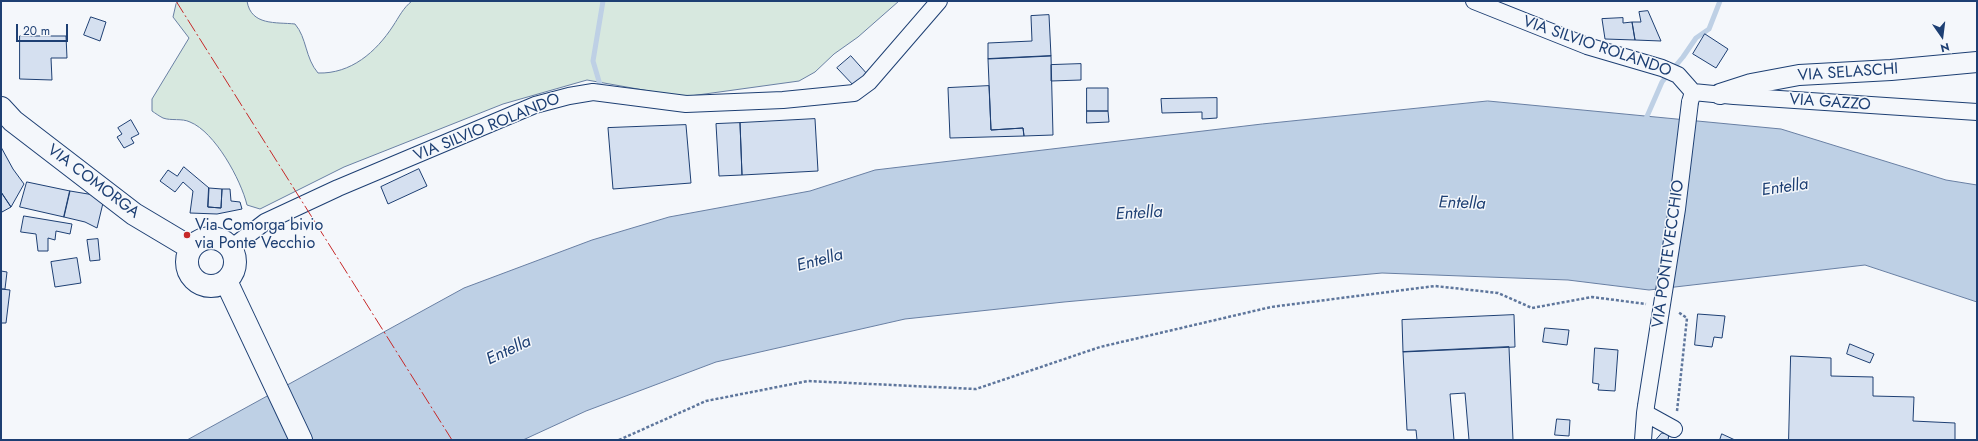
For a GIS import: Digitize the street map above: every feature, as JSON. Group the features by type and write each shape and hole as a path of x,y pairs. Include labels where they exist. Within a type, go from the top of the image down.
{"main road":[{"name":"VIA COMORGA","path":"1,108 12,121 134,214 191,248"},
{"path":"229,287 204,285 192,277 187,262 191,248 197,242 211,238 226,242 231,248 236,262 229,287 301,440"}],"street":[{"name":"VIA SILVIO ROLANDO","path":"231,248 265,222 332,191 535,106 568,96 593,92 686,104 783,100 854,93 873,78 940,1"},
{"name":"VIA SILVIO ROLANDO","path":"1474,1 1587,46 1662,68 1678,75 1692,97"},
{"name":"VIA SELASCHI","path":"1720,94 1751,84 1799,74 1891,70 1977,62"},
{"name":"VIA GAZZO","path":"1692,97 1720,94 1977,112"},
{"name":"VIA PONTEVECCHIO","path":"1643,440 1646,409 1677,209 1692,97"},
{"path":"1646,409 1674,429"}],"path":[{"path":"619,440 706,401 808,380 976,389 1100,347 1271,307 1435,286 1498,293 1532,308 1592,297 1648,304"},
{"path":"1674,429 1687,318 1676,310"}],"shaded area":[{"path":"179,1 247,1 249,9 259,19 295,24 302,35 311,61 318,73 341,70 362,60 386,36 412,1 899,1 858,37 834,54 815,72 799,81 683,97 587,80 503,104 344,167 260,209 247,205 233,170 226,158 209,136 199,127 190,122 163,118 152,111 152,99 189,38 173,17 176,4"}],"water":[{"name":"Entella","path":"1488,101 1781,129 1946,180 1977,185 1977,302 1865,265 1649,290 1568,280 1382,273 1064,302 905,319 716,362 586,411 523,440 187,440 464,288 592,240 669,217 810,191 875,170 1262,124"}],"building":[{"path":"1648,11 1661,41 1635,40 1632,22 1641,22 1639,12"},
{"path":"1049,15 1051,56 988,59 988,43 1032,41 1031,16"},
{"path":"91,17 106,22 100,41 84,35"},
{"path":"1623,18 1623,23 1632,22 1635,40 1605,39 1602,19"},
{"path":"1705,34 1728,49 1716,68 1693,54"},
{"path":"20,36 66,36 67,58 51,58 52,80 20,79"},
{"path":"851,56 868,75 855,87 837,68"},
{"path":"1051,56 1053,135 1024,136 1023,128 991,130 988,59"},
{"path":"1081,64 1081,80 1051,81 1051,65"},
{"path":"989,86 991,130 1023,128 1024,136 950,138 948,88"},
{"path":"1087,88 1108,88 1108,111 1087,111"},
{"path":"1217,98 1217,118 1202,119 1202,112 1162,113 1161,99"},
{"path":"1087,111 1108,111 1109,122 1087,123"},
{"path":"815,119 818,171 742,175 740,123"},
{"path":"131,120 139,134 131,138 134,143 124,148 117,137 122,134 118,128"},
{"path":"740,123 742,175 719,176 716,124"},
{"path":"686,125 691,183 613,189 608,128"},
{"path":"1,147 13,169 24,184 11,207 1,192"},
{"path":"184,167 209,188 208,207 221,208 222,189 230,189 231,201 240,202 242,209 217,214 190,213 193,191 183,182 175,192 160,181 168,170 177,176"},
{"path":"419,169 427,186 388,204 381,187"},
{"path":"27,182 70,191 64,217 20,207"},
{"path":"209,188 222,189 221,208 208,207"},
{"path":"70,191 94,195 103,203 97,228 85,222 64,217"},
{"path":"1,192 11,207 2,212 1,210"},
{"path":"24,216 72,224 70,234 56,231 55,240 48,238 48,251 38,251 36,234 21,232"},
{"path":"98,239 100,260 90,261 87,240"},
{"path":"77,258 81,283 55,287 51,262"},
{"path":"1,271 7,272 5,289 1,289"},
{"path":"1,289 10,290 6,323 1,323"},
{"path":"1698,314 1725,316 1722,338 1714,337 1712,347 1695,345"},
{"path":"1514,315 1515,347 1403,352 1402,320"},
{"path":"1545,328 1569,330 1567,345 1543,342"},
{"path":"1850,344 1874,354 1870,363 1847,354"},
{"path":"1509,347 1513,440 1469,440 1465,393 1450,394 1454,440 1417,440 1416,430 1407,430 1403,352"},
{"path":"1595,348 1618,350 1615,391 1598,390 1599,384 1593,383"},
{"path":"1791,356 1831,358 1831,376 1873,377 1873,396 1914,397 1913,421 1955,423 1955,440 1789,440"},
{"path":"1557,419 1570,420 1569,436 1555,435"},
{"path":"1662,433 1669,434 1668,440 1656,440"},
{"path":"1722,434 1735,440 1720,440"}],"waterway":[{"path":"601,88 593,61 603,1"},
{"path":"1645,121 1662,82 1683,57 1696,38 1709,29 1720,1"}],"power":[{"path":"176,1 452,440"}],"place":[{"name":"Via Comorga bivio via Ponte Vecchio","path":"187,235"}]}
